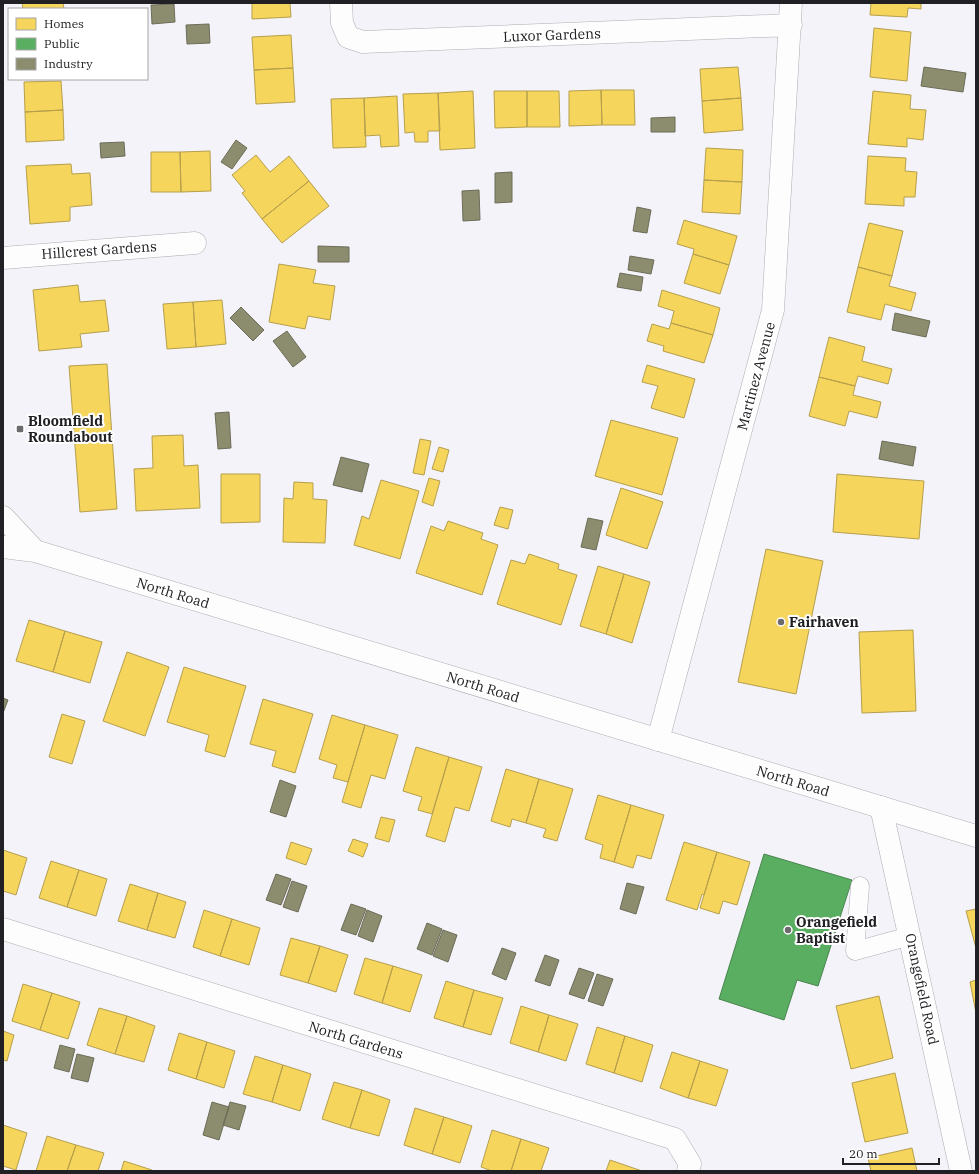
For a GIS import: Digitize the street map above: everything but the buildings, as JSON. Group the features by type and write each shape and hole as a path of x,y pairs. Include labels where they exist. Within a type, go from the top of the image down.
{"street":[{"name":"Luxor Gardens","path":"341,3 342,23 348,37 363,42 791,25"},
{"name":"Martinez Avenue","path":"658,740 774,310 791,25 791,3"},
{"name":"Hillcrest Gardens","path":"3,258 194,243"},
{"name":"North Road","path":"3,517 35,551 976,836"},
{"path":"3,546 35,551"},
{"name":"Orangefield Road","path":"881,807 961,1171"},
{"name":"North Gardens","path":"3,929 675,1140 690,1164 688,1171"}],"lane":[{"path":"860,886 855,951 910,936"}],"place":[{"name":"Bloomfield Roundabout","path":"20,429"},
{"name":"Fairhaven","path":"781,622"},
{"name":"Orangefield Baptist","path":"788,930"}]}
